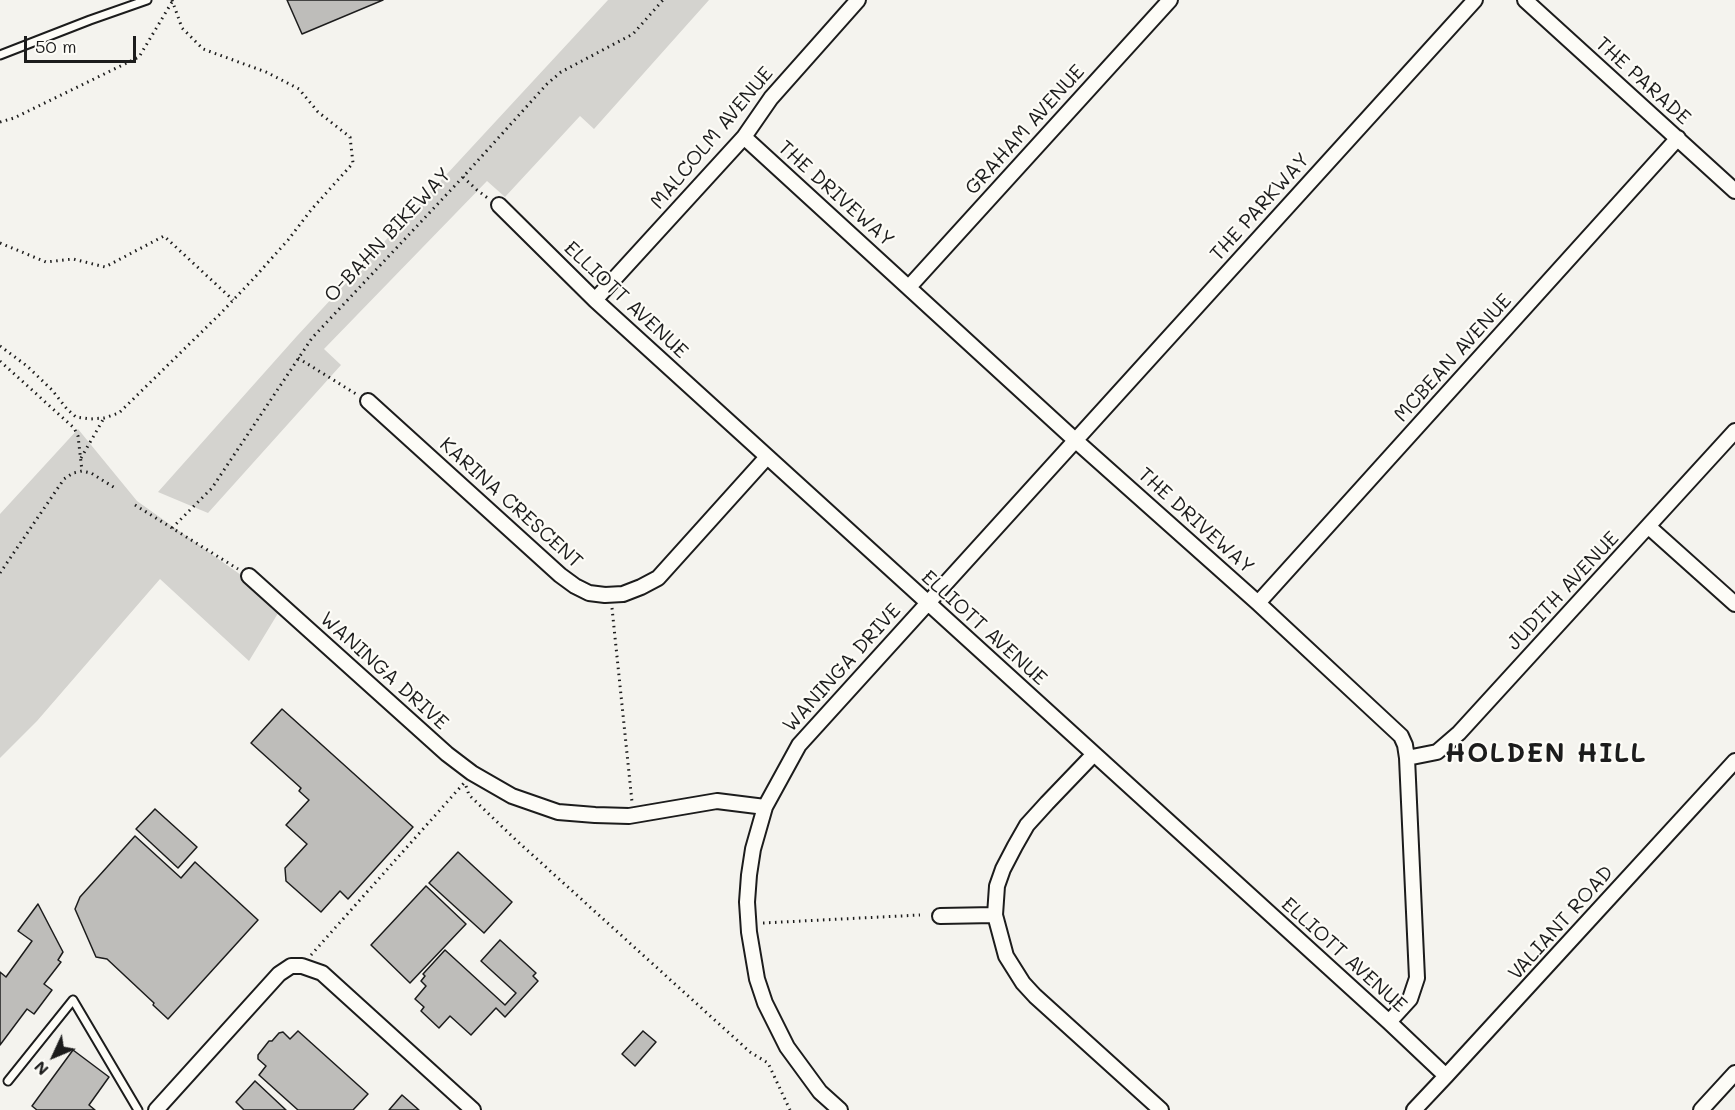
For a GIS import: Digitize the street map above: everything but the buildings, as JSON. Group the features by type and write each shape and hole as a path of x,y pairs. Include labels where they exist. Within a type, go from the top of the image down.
{"street":[{"name":"GRAHAM AVENUE","path":"909,287 1170,0"},
{"name":"THE PARKWAY","path":"1075,440 1474,0"},
{"name":"THE PARADE","path":"1525,0 1735,191"},
{"name":"MALCOLM AVENUE","path":"595,300 744,137 771,98 849,3"},
{"name":"THE DRIVEWAY","path":"744,137 1075,440 1258,603 1401,736 1407,758 1417,978 1410,999 1389,1022"},
{"name":"MCBEAN AVENUE","path":"1258,603 1678,138"},
{"name":"ELLIOTT AVENUE","path":"499,205 595,300 1446,1076"},
{"name":"KARINA CRESCENT","path":"368,401 560,575 589,593 624,594 658,578 767,458"},
{"name":"JUDITH AVENUE","path":"1407,758 1437,752 1448,744 1735,431"},
{"name":"WANINGA DRIVE","path":"249,576 447,754 472,773 512,796 558,812 595,815 633,815 717,801 765,807 799,745 1075,440"},
{"path":"1648,527 1735,604"},
{"path":"1094,754 1047,802 1028,825 1015,846 997,886 995,915 1006,956 1023,983 1161,1110"},
{"name":"VALIANT ROAD","path":"1414,1110 1735,761"},
{"path":"765,807 752,858 747,902 749,932 757,979 765,1004 786,1047 820,1092 840,1110"},
{"path":"940,916 995,915"},
{"path":"156,1110 279,974 291,966 302,966 322,973 473,1110"},
{"path":"1701,1110 1735,1073"}],"lane":[{"path":"0,55 147,0"},
{"path":"8,1081 73,1000 138,1110"}],"path":[{"name":"O-BAHN BIKEWAY","path":"171,528 212,488 312,338 547,84 561,72 633,34 663,0"},
{"path":"0,122 14,118 139,57 172,1"},
{"path":"0,346 27,366 76,417 104,418 119,413 233,300 353,164 350,137 318,112 299,89 266,72 202,49 182,28 172,1"},
{"path":"463,177 499,205"},
{"path":"0,243 46,262 73,259 105,267 164,236 233,300"},
{"path":"298,358 368,401"},
{"path":"0,361 74,429 78,436 82,471"},
{"path":"80,459 104,418"},
{"path":"0,573 64,479 73,473 91,472 115,488"},
{"path":"135,505 249,576"},
{"path":"611,595 633,815"},
{"path":"302,966 465,781 469,795 516,840 750,1052 768,1063 790,1110"},
{"path":"761,923 920,915"}],"shaded area":[{"path":"608,0 709,0 594,129 580,116 505,197 487,181 324,349 341,365 208,513 158,492 297,336"},
{"path":"78,429 137,501 283,605 249,661 160,579 37,721 0,758 0,514"}],"district":[{"name":"HOLDEN HILL","path":"1546,754"}]}
